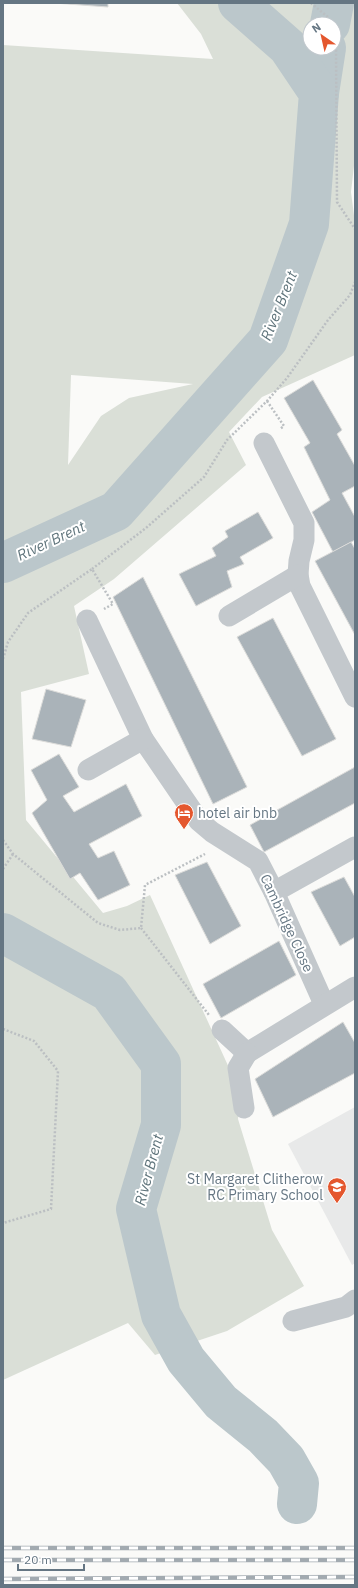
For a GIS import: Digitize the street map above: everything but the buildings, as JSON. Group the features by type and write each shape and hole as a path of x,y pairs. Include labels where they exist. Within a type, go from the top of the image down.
{"street":[{"path":"264,443 304,523 304,540 299,561 298,575 300,586 355,697"},
{"path":"229,616 298,575"},
{"name":"Cambridge Close","path":"87,620 143,739 198,821 212,832 258,861 274,892 324,1004"},
{"path":"88,770 143,739"},
{"path":"274,892 355,846"},
{"path":"244,1108 238,1068 247,1053 324,1004 355,987"},
{"path":"222,1030 247,1053"},
{"path":"293,1321 346,1307 355,1300"}],"path":[{"path":"311,3 327,16"},
{"path":"336,56 337,202 355,229"},
{"path":"3,659 8,642 28,613 92,569 146,528 204,477 227,440 267,401 287,378 328,320 350,295 355,282"},
{"path":"87,620 113,604 92,569"},
{"path":"3,840 14,854 98,923 120,930 141,928"},
{"path":"222,1030 141,928 145,885 229,842"},
{"path":"3,869 14,854"},
{"path":"3,1029 34,1041 58,1071 50,1209 3,1223"}],"shaded area":[{"path":"177,3 355,3 355,157 351,192 355,223 355,355 262,397 229,432 246,465 114,579 74,606 89,674 21,692 26,820 103,913 127,906 150,895 241,1094 238,1119 272,1230 304,1286 227,1331 155,1355 128,1323 3,1380 3,45 213,59 201,34","holes":["71,375 193,384 129,398 101,416 68,465"]},
{"name":"St Margaret Clitherow RC Primary School","path":"355,1107 355,1263 352,1265 288,1144"}],"waterway":[{"name":"River Brent","path":"3,563 116,511 268,340 309,224 319,93 288,47 238,3"},
{"path":"332,16 334,3"},
{"path":"319,93 325,56"},
{"name":"River Brent","path":"3,933 109,992 161,1064 161,1125 136,1209 161,1315 186,1360 221,1402 263,1436 286,1460 299,1483 297,1504"}],"railway":[{"path":"3,1548 355,1548"},
{"path":"3,1560 355,1560"},
{"path":"3,1579 355,1577"}],"place":[{"name":"hotel air bnb","path":"184,830"},
{"name":"St Margaret Clitherow RC Primary School","path":"337,1204"}]}
